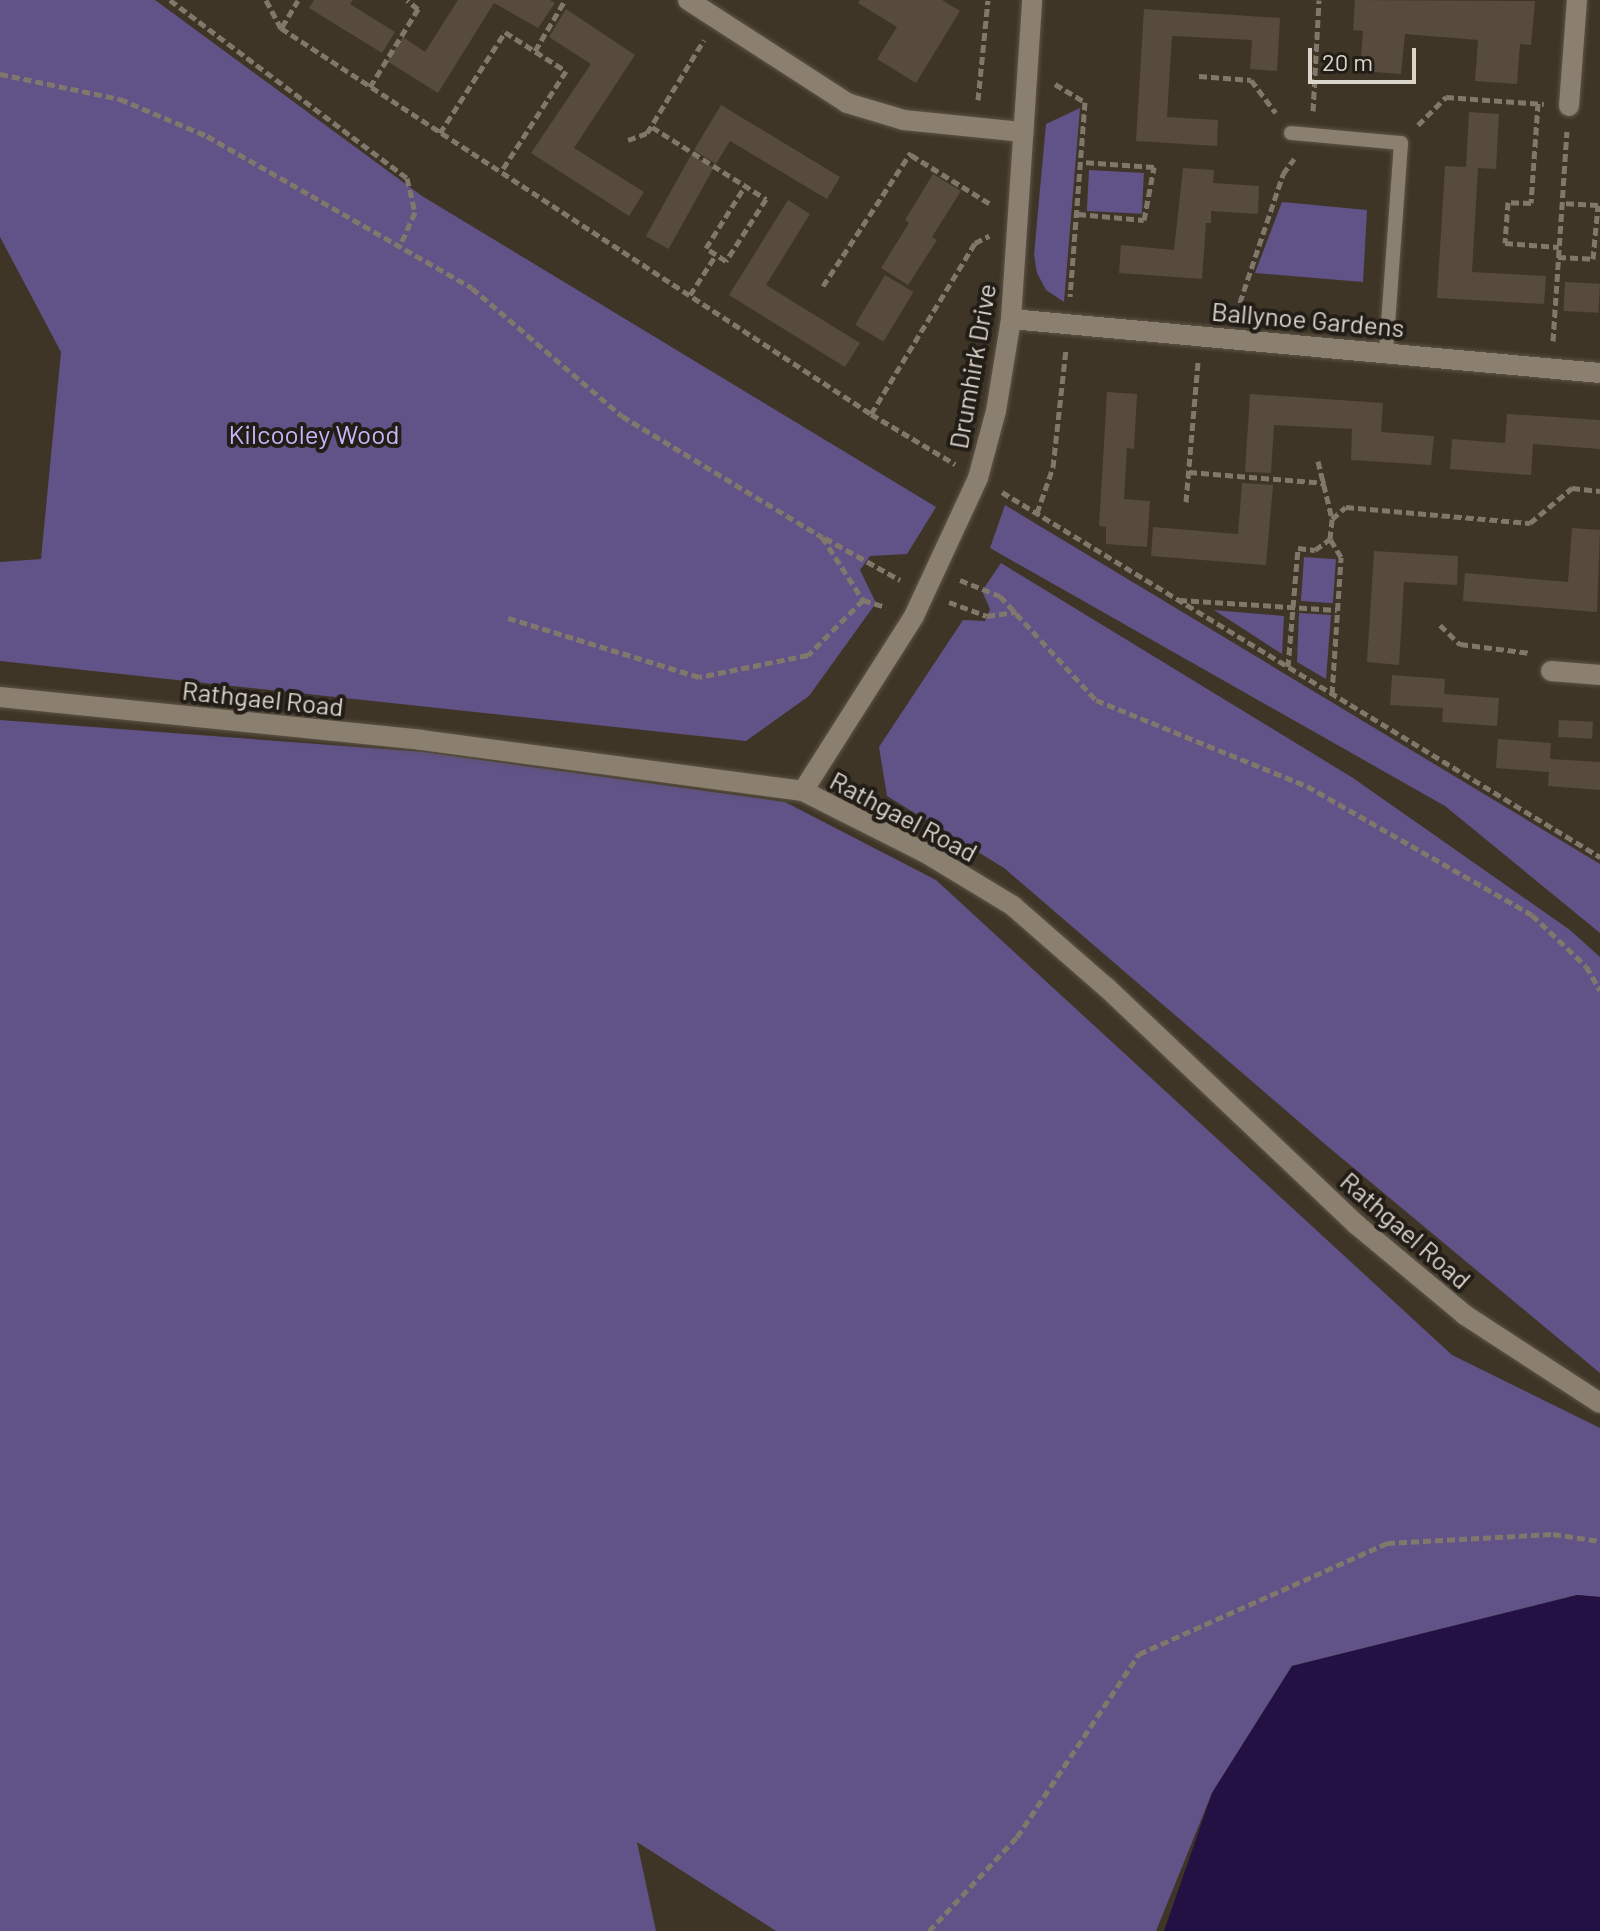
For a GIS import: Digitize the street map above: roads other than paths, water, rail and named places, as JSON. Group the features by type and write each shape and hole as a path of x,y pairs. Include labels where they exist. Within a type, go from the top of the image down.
{"street":[{"path":"688,0 847,103 904,120 1023,132"},
{"name":"Drumhirk Drive","path":"803,791 914,616 978,478 996,411 1011,319 1032,0"},
{"path":"1569,106 1577,0"},
{"name":"Ballynoe Gardens","path":"1011,319 1600,373"},
{"path":"1551,671 1600,675"},
{"name":"Rathgael Road","path":"0,697 421,740 803,791 924,852 1013,906 1106,987 1357,1225 1465,1315 1600,1403"}],"lane":[{"path":"1291,133 1401,143 1386,352"}],"park label":[{"name":"Kilcooley Wood","path":"314,434"}]}
